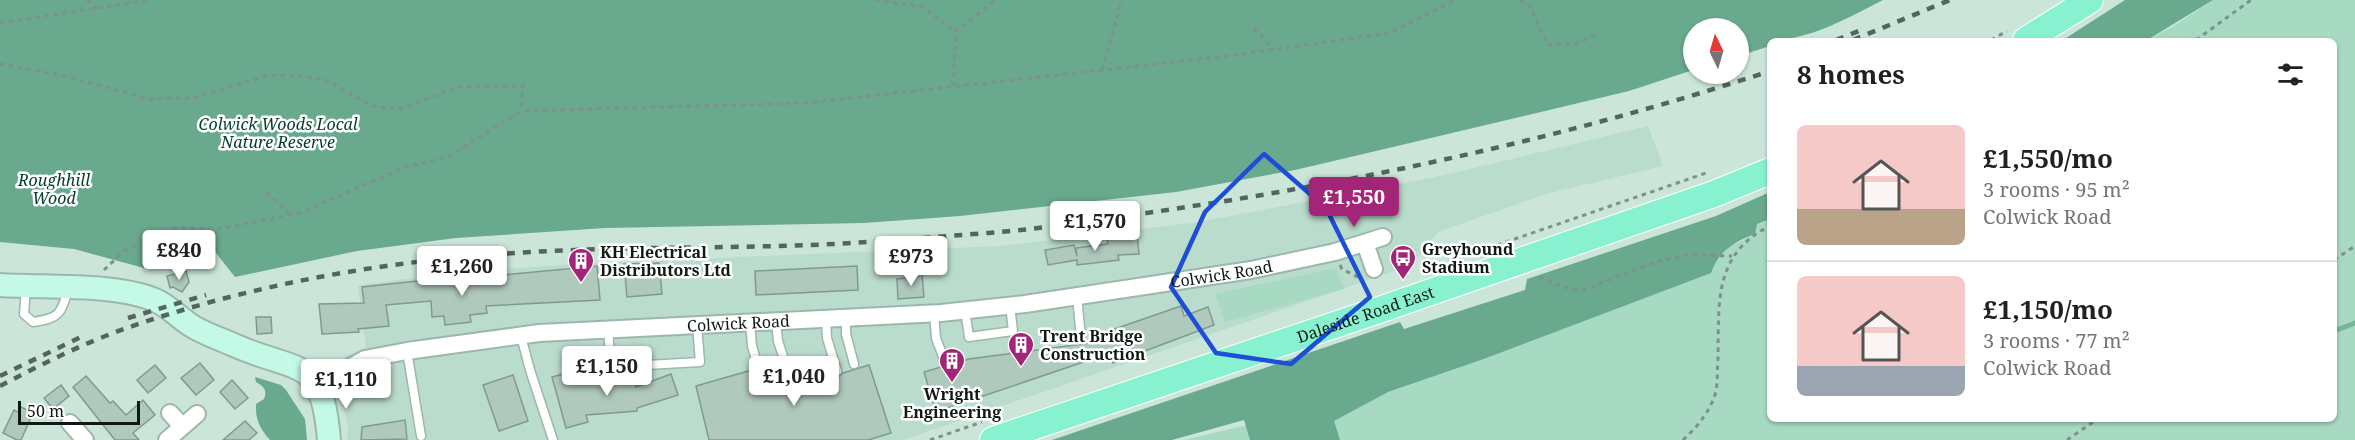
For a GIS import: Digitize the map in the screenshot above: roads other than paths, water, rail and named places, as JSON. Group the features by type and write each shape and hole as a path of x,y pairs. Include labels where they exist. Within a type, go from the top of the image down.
{"main road":[{"path":"2029,38 2090,0"},
{"name":"Daleside Road East","path":"989,430 1379,310 1714,194 1767,172"}],"street":[{"name":"Colwick Road","path":"320,389 335,376 365,359 407,351 521,336 608,329 934,313 1010,305 1251,270 1335,252 1383,237"},
{"path":"1365,243 1372,276"},
{"path":"0,285 125,292 153,299 193,327 237,347 291,364 304,371 320,389 325,403 329,440"},
{"path":"170,413 182,426"},
{"path":"167,440 197,414"},
{"path":"70,423 82,439"}],"lane":[{"path":"26,287 24,314 33,322 52,319 63,310 68,288"},
{"path":"1077,296 1081,338"},
{"path":"965,310 969,337 1013,331 1010,305"},
{"path":"934,313 936,338 945,362"},
{"path":"846,318 846,334 854,364"},
{"path":"826,319 827,338 837,371"},
{"path":"776,321 778,340 788,371"},
{"path":"750,322 752,346 759,370"},
{"path":"608,329 611,367 700,362 697,324"},
{"path":"521,336 553,440"},
{"path":"407,351 421,436"}],"waterway":[{"path":"2337,330 2355,323"}],"railway":[{"path":"1858,38 1950,0"},
{"path":"1841,38 1861,30"},
{"path":"0,386 93,341 171,313 268,288 366,269 515,253 834,244 988,233 1101,220 1284,191 1424,164 1633,113 1767,72"},
{"path":"128,318 206,295"},
{"path":"0,376 81,337"}],"place":[{"name":"Greyhound Stadium","path":"1403,281"},
{"name":"KH Electrical Distributors Ltd","path":"581,284"},
{"name":"Trent Bridge Construction","path":"1021,368"},
{"name":"Wright Engineering","path":"952,384"}],"park label":[{"name":"Colwick Woods Local Nature Reserve","path":"278,133"},
{"name":"Roughhill Wood","path":"54,189"}]}
